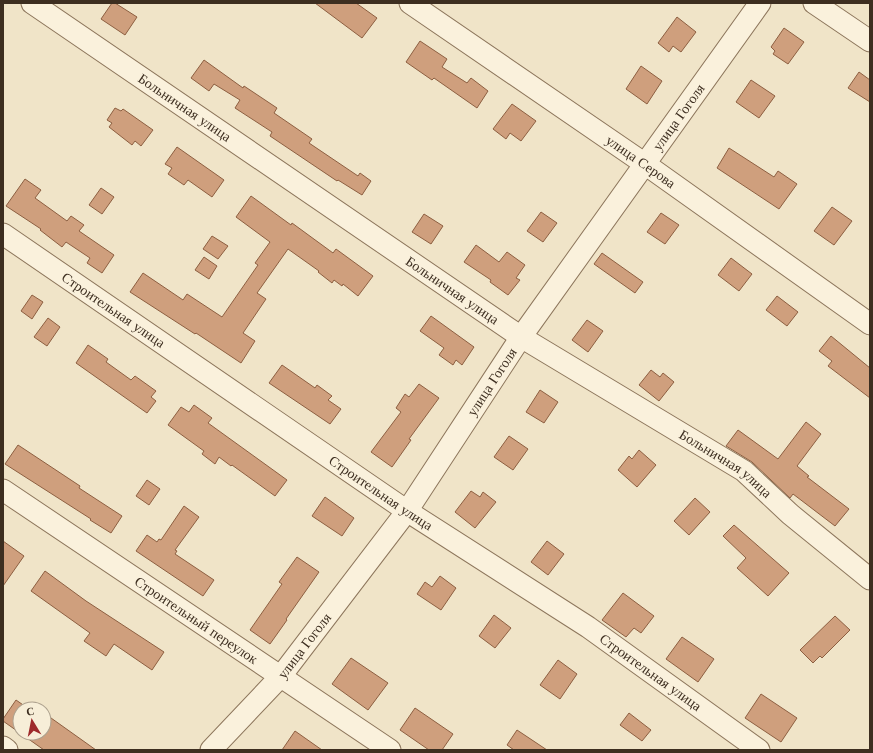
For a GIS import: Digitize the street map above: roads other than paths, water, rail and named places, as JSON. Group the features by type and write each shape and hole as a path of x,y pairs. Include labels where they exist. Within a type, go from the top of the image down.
{"street":[{"name":"Больничная улица","path":"32,3 521,337 744,471 790,514 870,579"},
{"name":"улица Серова","path":"410,3 645,164 870,324"},
{"name":"улица Гоголя","path":"211,750 281,676 407,511 521,337 760,3"},
{"path":"814,3 870,41"},
{"name":"Строительная улица","path":"3,234 407,511 588,627 759,750"},
{"name":"Строительный переулок","path":"3,490 390,750"},
{"path":"3,747 7,750"}]}
